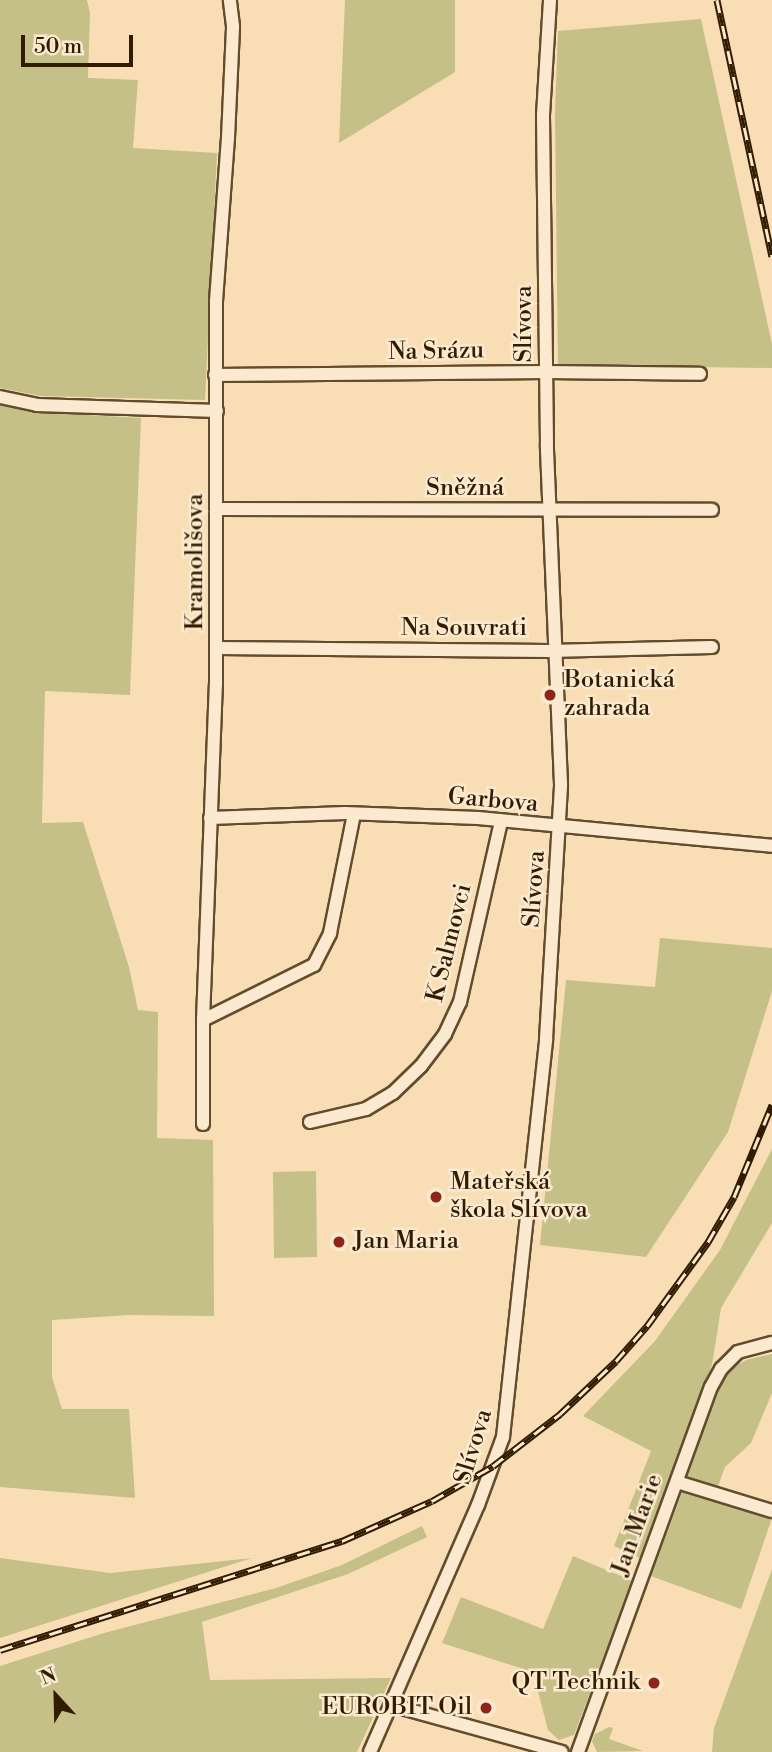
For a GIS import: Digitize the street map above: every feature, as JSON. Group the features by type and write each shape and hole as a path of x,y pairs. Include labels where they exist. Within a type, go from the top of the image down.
{"street":[{"name":"Kramolišova","path":"203,1124 203,1020 217,649 216,301 233,40 230,0"},
{"name":"Slívova","path":"370,1752 485,1488 508,1415 547,1039 559,828 560,720 549,510 543,115 550,0"},
{"name":"Na Srázu","path":"215,374 700,374"},
{"path":"0,397 37,405 217,411"},
{"name":"Sněžná","path":"218,509 712,510"},
{"name":"Na Souvrati","path":"217,649 556,651 712,647"},
{"path":"203,1020 314,965 330,933 354,814"},
{"name":"Garbova","path":"210,817 354,814 501,821 772,846"},
{"name":"K Salmovci","path":"310,1122 366,1109 393,1093 421,1066 445,1034 460,1002 501,821"},
{"name":"Jan Marie","path":"578,1752 711,1387 721,1368 738,1352 772,1343"},
{"path":"677,1482 772,1511"},
{"path":"391,1705 562,1752"}],"shaded area":[{"path":"0,0 87,0 90,13 88,78 138,80 133,148 217,153 205,400 41,396 0,388"},
{"path":"345,0 455,0 455,72 339,143"},
{"path":"701,19 772,344 772,368 558,365 555,113 558,31"},
{"path":"0,405 34,412 141,418 130,695 45,691 42,823 83,822 129,967 138,1010 158,1012 157,1138 213,1140 214,1316 129,1315 52,1320 52,1377 62,1409 129,1409 135,1498 0,1487"},
{"path":"660,938 772,948 772,991 728,1132 646,1257 540,1245 566,980 655,987"},
{"path":"772,1149 772,1223 721,1308 712,1365 640,1558 614,1546 651,1451 583,1416 655,1341 720,1250"},
{"path":"316,1171 317,1257 274,1258 273,1172"},
{"path":"772,1354 772,1393 751,1443 725,1467 717,1489 686,1476 719,1389 729,1370 746,1360"},
{"path":"683,1490 772,1518 741,1609 651,1576"},
{"path":"422,1526 427,1537 348,1574 202,1622 210,1680 391,1678 357,1752 0,1752 0,1666 104,1633 276,1588 342,1565"},
{"path":"573,1556 633,1581 574,1735 559,1740 548,1730 533,1672 442,1643 461,1597 543,1629"},
{"path":"0,1558 110,1573 252,1558 0,1638"},
{"path":"772,1569 772,1752 712,1752 714,1728"},
{"path":"609,1727 613,1728 609,1739 643,1751 597,1752 592,1741 595,1734"}],"railway":[{"path":"717,0 772,256"},
{"path":"0,1650 342,1541 432,1501 493,1466 560,1414 616,1361 647,1326 708,1242 734,1197 772,1105"}],"place":[{"name":"Botanická zahrada","path":"550,695"},
{"name":"Mateřská škola Slívova","path":"436,1197"},
{"name":"Jan Maria","path":"339,1242"},
{"name":"QT Technik","path":"654,1683"},
{"name":"EUROBIT Oil","path":"486,1708"}]}
